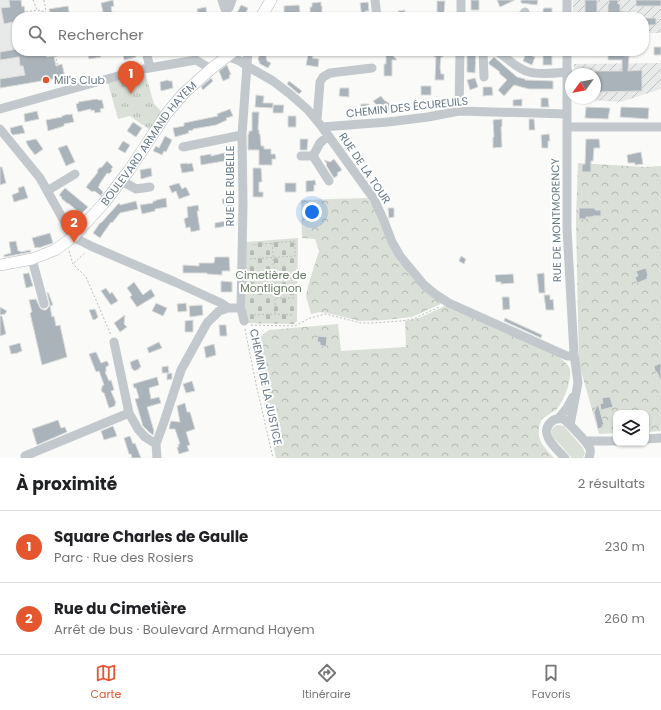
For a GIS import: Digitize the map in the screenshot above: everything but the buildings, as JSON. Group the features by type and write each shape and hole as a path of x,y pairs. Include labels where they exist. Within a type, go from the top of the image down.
{"main road":[{"name":"BOULEVARD ARMAND HAYEM","path":"0,266 32,259 56,250 70,240 122,181 167,113 184,93 228,56"}],"street":[{"path":"222,0 225,9 229,8 232,0"},
{"path":"375,0 376,12"},
{"path":"461,0 461,12"},
{"path":"567,0 567,12"},
{"path":"147,56 150,68"},
{"name":"RUE DE LA TOUR","path":"234,56 247,66 273,81 308,110 374,199 400,256 424,284 435,294 449,303 567,356 574,356"},
{"name":"RUE DE RUBELLE","path":"247,318 241,308 246,260 243,204 242,135 248,56"},
{"path":"458,111 460,56"},
{"path":"483,56 484,77"},
{"path":"503,56 519,68 530,73 565,72"},
{"name":"RUE DE MONTMORENCY","path":"567,56 568,68"},
{"path":"0,109 143,69 196,60 211,69"},
{"path":"319,124 320,82 323,77 330,73 372,68"},
{"name":"RUE DE MONTMORENCY","path":"568,104 567,229 574,356 578,378 578,389 570,425"},
{"name":"CHEMIN DES ÉCUREUILS","path":"319,124 388,122 428,117 458,111 568,114"},
{"path":"567,127 661,127"},
{"path":"0,129 40,178 70,240 93,247 175,282 221,303 228,308"},
{"path":"183,147 242,135"},
{"path":"313,156 320,143 328,136"},
{"path":"301,156 313,156"},
{"path":"313,156 329,181"},
{"path":"47,191 75,174"},
{"path":"122,181 136,189 150,187"},
{"path":"32,259 44,304"},
{"path":"157,458 156,444 181,370 207,323 219,311 228,308 241,308"},
{"path":"114,342 129,413 138,429 145,437 156,444"},
{"path":"558,419 578,389"},
{"path":"26,456 129,413"},
{"path":"565,458 548,439 546,434 547,427 553,420 565,420 589,446 590,456"},
{"path":"649,441 661,438"},
{"path":"585,441 613,443"},
{"path":"590,456 597,448 613,444"}],"path":[{"path":"33,0 37,10"},
{"path":"26,12 37,10 46,12 44,0"},
{"path":"56,56 58,69"},
{"path":"70,240 73,264 86,277 114,342"},
{"path":"249,245 296,241 295,256 246,260 251,279"},
{"path":"272,243 275,277 275,314"},
{"path":"73,264 93,247"},
{"path":"248,279 294,276"},
{"path":"249,286 283,287"},
{"path":"275,298 294,298"},
{"name":"CHEMIN DE LA JUSTICE","path":"247,318 250,325 295,326 310,318 326,314 361,323 401,321 413,319 449,303"},
{"path":"247,318 275,314 294,315"},
{"name":"CHEMIN DE LA JUSTICE","path":"247,318 256,384 273,458"}],"shaded area":[{"path":"0,0 21,0 25,12 12,12 12,56 31,56 35,82 0,88"},
{"path":"573,0 661,0 661,33 649,33 649,12 573,12"},
{"path":"661,63 661,89 621,102 601,101 601,68 574,68 574,64"}],"green space":[{"path":"145,73 154,104 162,112 150,130 130,116 118,119 108,83"},
{"path":"578,163 645,167 661,166 661,431 649,432 649,410 613,410 613,433 599,434 579,364 576,220"},
{"path":"367,198 373,206 392,251 398,261 443,303 412,317 385,320 360,321 320,312 311,314 306,296 319,251 315,239 302,238 301,200"},
{"name":"Cimetière de Montlignon","path":"298,238 297,321 294,324 248,323 246,321 246,242"},
{"path":"447,305 553,353 564,361 569,367 569,383 562,402 556,410 543,418 539,427 541,442 554,458 276,458 251,343 269,330 338,324 341,351 406,347 405,321 419,318"},
{"path":"558,425 564,426 583,448 585,453 583,458 572,458 553,437 552,430"}],"place":[{"name":"Mil's Club","path":"46,80"},
{"name":"Square Charles de Gaulle","path":"131,94"},
{"name":"Rue du Cimetière","path":"74,243"}]}
